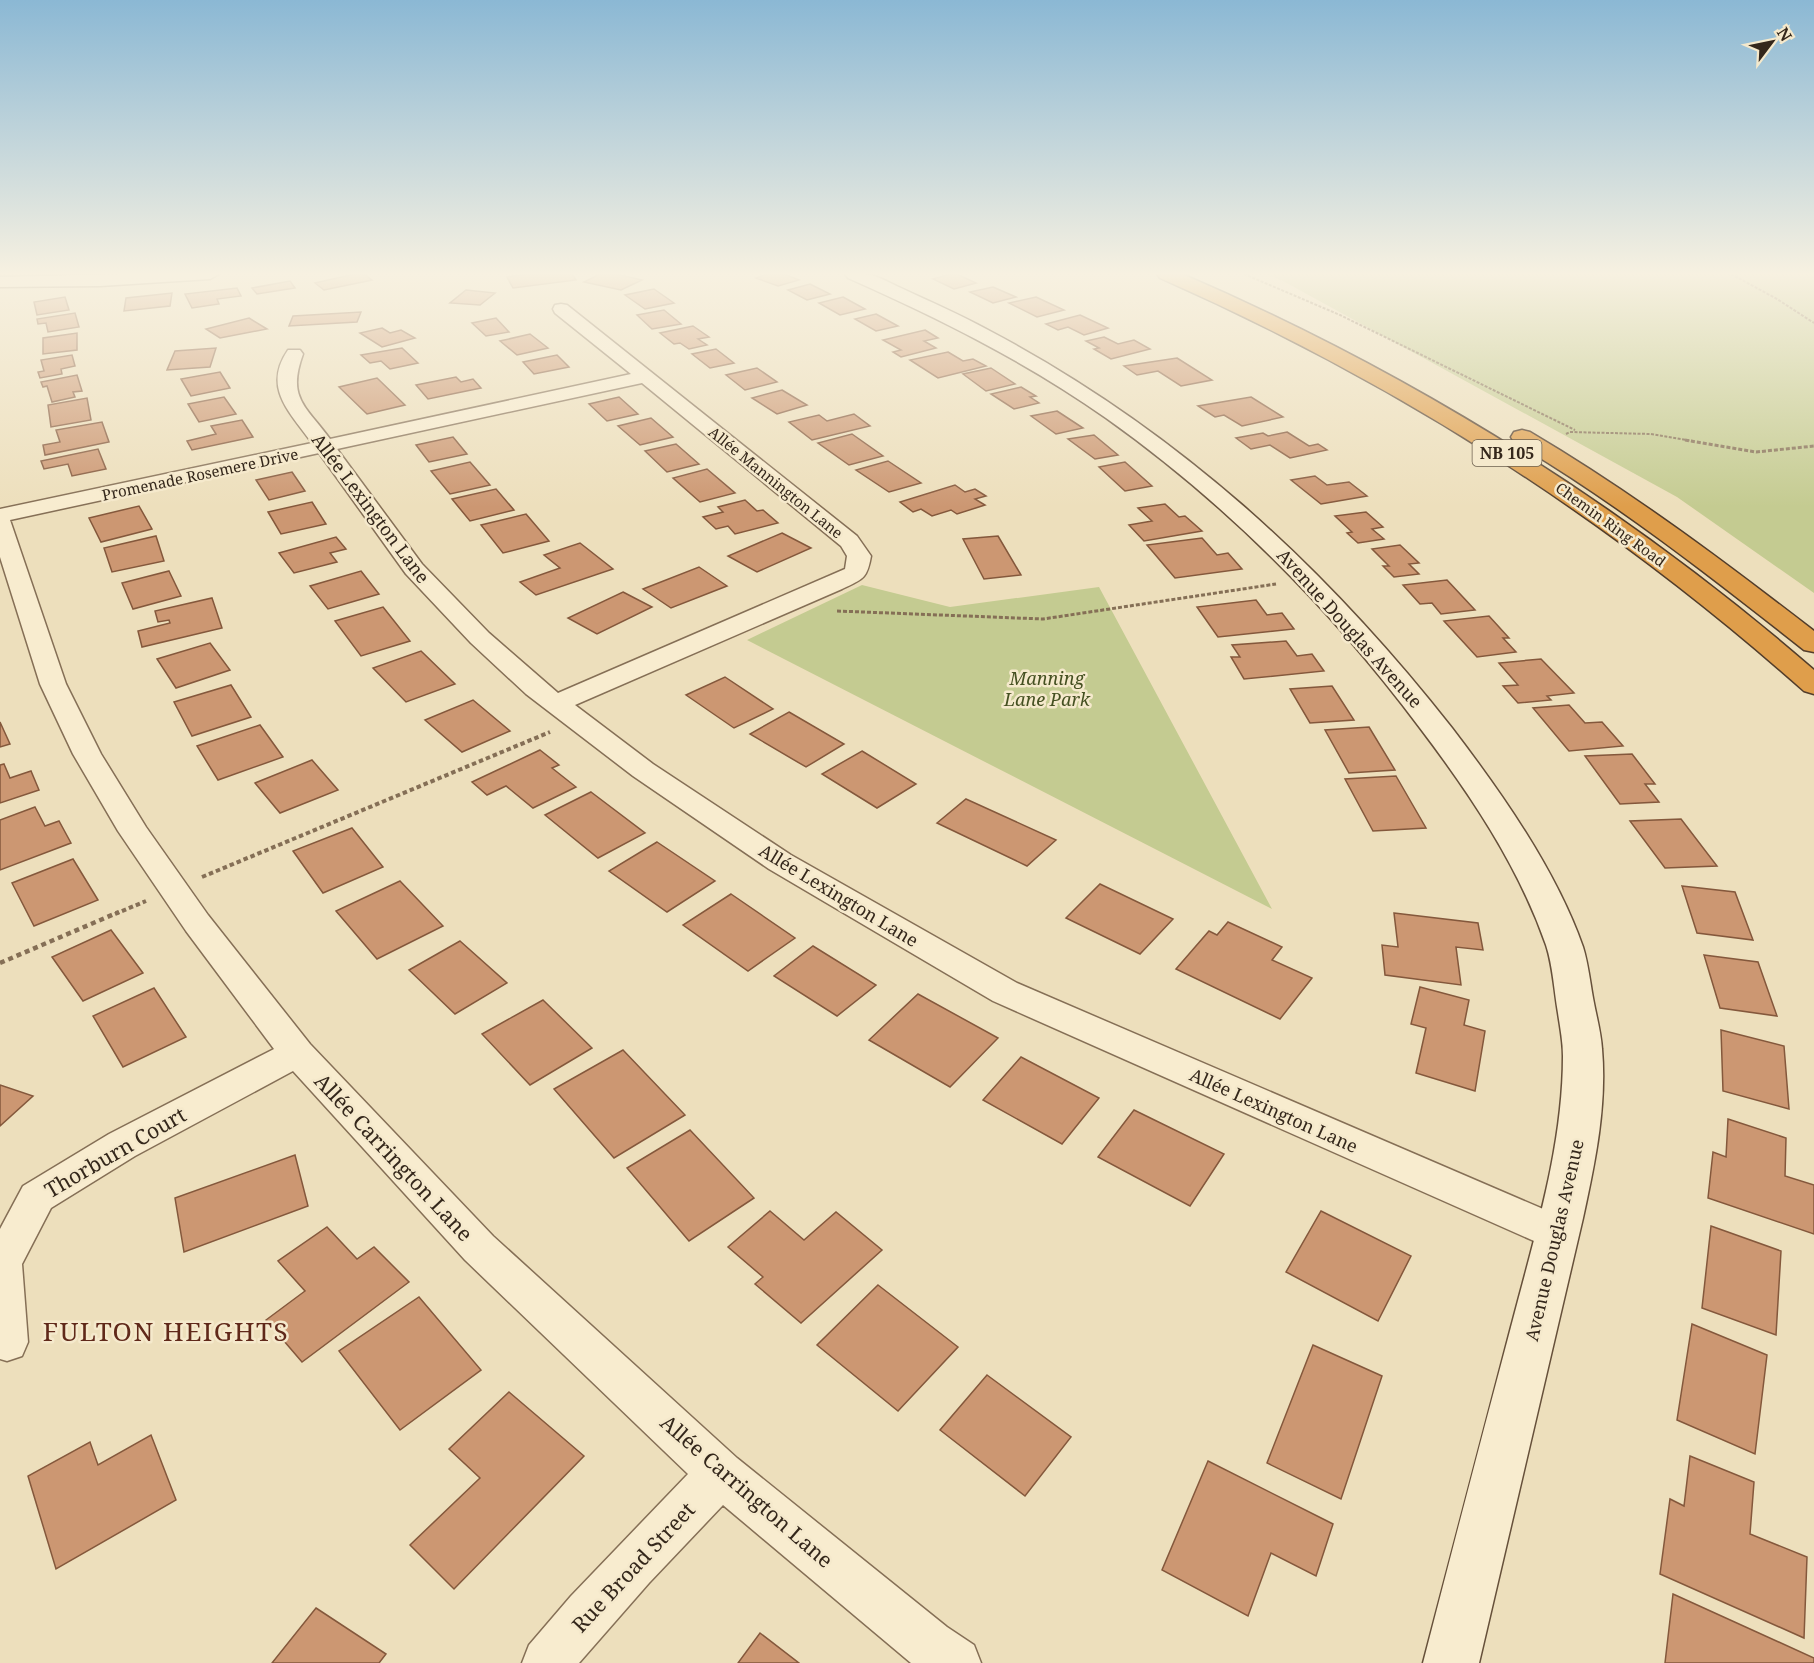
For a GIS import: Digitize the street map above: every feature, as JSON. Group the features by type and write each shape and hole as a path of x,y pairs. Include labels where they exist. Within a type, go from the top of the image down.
{"highway":[{"name":"Chemin Ring Road","path":"1331,352 1471,430 1552,482 1715,601 1814,685"},
{"name":"Chemin Ring Road","path":"1369,352 1441,389 1572,466 1680,540 1814,644"}],"street":[{"name":"Allée Mannington Lane","path":"566,712 856,573 859,556 849,542 614,352"},
{"name":"Avenue Douglas Avenue","path":"1014,352 1111,411 1214,488 1309,579 1369,642 1419,703 1479,785 1531,870 1565,948 1583,1048 1578,1145 1450,1663"},
{"name":"Allée Lexington Lane","path":"294,354 286,375 288,396 414,569 480,638 566,712 643,770 780,862 1005,992 1557,1233"},
{"name":"Promenade Rosemere Drive","path":"0,516 645,377"},
{"name":"Allée Carrington Lane","path":"0,522 53,684 87,754 133,831 297,1053 479,1248 721,1474 929,1645 956,1663"},
{"name":"Thorburn Court","path":"7,1342 3,1264 37,1197 122,1145 297,1053"},
{"name":"Rue Broad Street","path":"548,1663 569,1636 678,1517 721,1474"}],"path":[{"path":"1414,352 1578,432"},
{"path":"1562,437 1570,432 1652,434 1756,452 1814,446"},
{"path":"799,600 810,607 828,610 1043,619 1309,579"},
{"path":"0,963 174,889 566,712"}],"green space":[{"path":"1412,352 1814,352 1814,593 1677,497"},
{"name":"Manning Lane Park","path":"862,585 950,607 1099,587 1272,909 747,640"}],"building":[{"path":"43,352 63,352 43,354"},
{"path":"175,352 215,352 210,367 167,370"},
{"path":"381,352 406,352 418,363 390,369 381,361 370,363 361,355"},
{"path":"513,352 532,352 517,355"},
{"path":"719,352 734,363 710,368 692,354"},
{"path":"895,352 922,352 901,357"},
{"path":"948,352 963,361 973,359 986,366 938,378 910,360"},
{"path":"1098,352 1140,352 1111,359"},
{"path":"72,355 75,366 61,369 62,374 40,378 38,372 44,371 41,360"},
{"path":"557,355 569,367 534,374 523,362"},
{"path":"1177,358 1212,380 1181,386 1158,371 1137,375 1124,366"},
{"path":"757,368 777,382 745,390 726,375"},
{"path":"991,368 1015,384 986,391 963,374"},
{"path":"220,372 230,388 191,396 181,379"},
{"path":"77,375 82,391 73,392 75,397 52,402 47,386 43,387 41,382"},
{"path":"456,377 461,382 473,379 481,388 428,399 416,385"},
{"path":"377,378 405,405 367,414 339,387"},
{"path":"1021,387 1036,396 1030,397 1039,403 1014,409 991,394"},
{"path":"782,390 807,405 777,414 752,398"},
{"path":"224,397 236,414 199,422 188,404"},
{"path":"619,397 638,414 607,421 589,404"},
{"path":"1251,397 1283,417 1242,426 1224,415 1215,417 1198,406"},
{"path":"87,398 91,420 51,427 48,405"},
{"path":"1057,411 1083,428 1056,434 1031,416"},
{"path":"854,414 870,426 812,440 789,422 819,415 827,421"},
{"path":"651,418 673,437 640,445 618,426"},
{"path":"242,420 253,437 192,450 187,441 216,434 211,426"},
{"path":"102,422 109,442 45,455 43,445 60,442 56,430"},
{"path":"1287,432 1309,446 1318,444 1327,450 1290,458 1270,445 1251,449 1236,438 1263,433 1268,436"},
{"path":"852,434 883,456 849,465 818,443"},
{"path":"1094,435 1118,455 1095,459 1068,439"},
{"path":"453,437 467,454 429,462 416,445"},
{"path":"676,444 699,464 667,472 645,451"},
{"path":"98,449 106,469 72,476 68,464 44,469 41,461"},
{"path":"888,461 921,483 889,492 856,470"},
{"path":"470,462 490,485 450,494 431,471"},
{"path":"1125,462 1152,486 1125,491 1099,467"},
{"path":"707,469 735,493 700,502 673,478"},
{"path":"292,472 305,491 269,500 256,480"},
{"path":"1315,476 1327,485 1349,482 1367,496 1321,504 1291,480"},
{"path":"955,485 965,492 975,489 986,496 975,499 985,505 957,514 951,510 932,516 921,509 913,512 900,502"},
{"path":"496,489 514,510 470,521 452,499"},
{"path":"745,500 757,511 763,510 778,523 735,534 728,526 716,529 703,517 723,512 718,507"},
{"path":"312,502 326,524 281,534 268,512"},
{"path":"1165,504 1179,517 1185,516 1202,531 1144,541 1129,525 1152,521 1138,508"},
{"path":"139,506 152,529 101,542 89,518"},
{"path":"1366,512 1383,527 1372,529 1384,539 1358,543 1347,533 1352,532 1335,516"},
{"path":"526,514 549,541 503,553 481,525"},
{"path":"782,533 811,548 757,572 728,556"},
{"path":"156,536 164,561 112,572 104,548"},
{"path":"998,536 1021,575 984,579 963,539"},
{"path":"336,537 346,549 330,553 337,562 294,573 279,553"},
{"path":"1202,538 1217,555 1228,553 1242,569 1175,578 1147,545"},
{"path":"580,543 613,569 536,595 520,582 560,568 544,555"},
{"path":"1400,545 1419,563 1409,564 1419,574 1394,577 1383,566 1389,566 1372,549"},
{"path":"699,567 727,586 671,608 643,589"},
{"path":"169,571 181,596 133,609 122,583"},
{"path":"361,571 379,594 328,609 310,586"},
{"path":"1447,580 1475,610 1441,614 1432,603 1420,604 1403,585"},
{"path":"623,592 652,607 597,634 568,618"},
{"path":"212,598 222,628 142,647 138,631 170,623 169,620 158,622 155,611"},
{"path":"1256,600 1267,615 1282,613 1294,629 1218,637 1197,607"},
{"path":"383,607 410,641 361,656 335,621"},
{"path":"1489,616 1509,638 1503,638 1516,652 1477,657 1444,621"},
{"path":"1286,641 1297,656 1312,654 1324,671 1244,679 1231,657 1240,657 1232,645"},
{"path":"210,643 230,670 176,688 157,659"},
{"path":"421,651 455,684 406,702 373,668"},
{"path":"1541,659 1574,693 1547,696 1551,700 1518,703 1503,686 1518,685 1499,663"},
{"path":"725,677 773,709 734,728 686,695"},
{"path":"231,685 251,717 192,736 174,702"},
{"path":"1332,686 1354,720 1310,723 1290,689"},
{"path":"473,700 510,731 462,752 425,720"},
{"path":"1569,705 1585,723 1602,722 1623,746 1569,751 1533,708"},
{"path":"789,712 844,744 806,767 750,734"},
{"path":"0,722 10,744 0,747"},
{"path":"260,725 283,757 218,780 197,746"},
{"path":"1369,727 1395,770 1349,773 1325,730"},
{"path":"540,750 559,765 552,768 576,787 533,808 506,786 487,795 472,782"},
{"path":"862,751 916,784 877,808 822,774"},
{"path":"1632,754 1655,784 1645,784 1659,802 1620,804 1585,756"},
{"path":"312,760 338,790 280,813 255,783"},
{"path":"4,764 10,778 31,771 39,790 0,803 0,765"},
{"path":"1396,776 1426,828 1373,831 1345,779"},
{"path":"591,792 645,833 598,858 545,815"},
{"path":"966,799 1056,840 1027,866 937,823"},
{"path":"35,807 45,826 59,821 71,843 0,870 0,820"},
{"path":"1681,819 1717,866 1665,868 1630,821"},
{"path":"352,828 383,867 323,893 293,851"},
{"path":"657,842 715,881 667,912 609,871"},
{"path":"73,859 98,900 34,926 12,883"},
{"path":"400,881 443,926 377,959 336,911"},
{"path":"1100,884 1173,919 1140,954 1066,918"},
{"path":"1682,886 1735,892 1753,940 1697,933"},
{"path":"731,894 795,938 748,971 683,925"},
{"path":"1394,913 1478,923 1483,950 1456,947 1461,985 1385,975 1382,945 1398,947"},
{"path":"1228,922 1282,947 1272,960 1312,978 1280,1019 1176,969 1209,931 1217,935"},
{"path":"111,930 143,973 83,1001 52,957"},
{"path":"460,941 507,983 455,1014 409,970"},
{"path":"813,946 876,985 837,1016 774,976"},
{"path":"1704,955 1758,962 1777,1016 1720,1008"},
{"path":"1420,987 1469,1000 1464,1025 1485,1031 1475,1091 1416,1073 1426,1028 1411,1024"},
{"path":"154,988 186,1037 123,1067 93,1016"},
{"path":"918,994 998,1038 950,1087 869,1040"},
{"path":"543,1000 592,1048 530,1085 482,1034"},
{"path":"1721,1030 1784,1046 1789,1109 1723,1091"},
{"path":"623,1050 685,1115 614,1158 554,1089"},
{"path":"1021,1057 1099,1098 1062,1144 983,1100"},
{"path":"0,1085 33,1096 0,1126"},
{"path":"1134,1110 1224,1154 1190,1206 1098,1157"},
{"path":"1728,1119 1786,1138 1785,1176 1814,1185 1814,1234 1708,1198 1713,1152 1726,1157"},
{"path":"690,1130 754,1198 689,1241 627,1168"},
{"path":"295,1155 308,1206 184,1252 175,1198"},
{"path":"770,1211 804,1240 836,1212 882,1250 801,1323 755,1284 763,1277 728,1247"},
{"path":"1321,1211 1411,1256 1378,1321 1286,1272"},
{"path":"1711,1226 1781,1251 1776,1335 1702,1308"},
{"path":"327,1227 357,1259 374,1247 409,1282 302,1362 266,1320 305,1291 278,1261"},
{"path":"878,1285 958,1347 898,1411 817,1345"},
{"path":"419,1297 481,1370 400,1430 339,1351"},
{"path":"1692,1324 1767,1355 1755,1454 1677,1420"},
{"path":"1313,1345 1382,1376 1341,1499 1267,1463"},
{"path":"987,1375 1071,1437 1025,1496 940,1430"},
{"path":"509,1392 584,1456 454,1589 410,1545 480,1478 449,1449"},
{"path":"151,1435 176,1500 56,1569 28,1476 90,1442 98,1465"},
{"path":"1690,1456 1754,1482 1750,1534 1807,1557 1804,1638 1660,1574 1670,1499 1684,1506"},
{"path":"1208,1461 1333,1524 1316,1576 1271,1553 1248,1616 1162,1570"},
{"path":"1673,1594 1814,1658 1814,1663 1665,1663"},
{"path":"316,1608 386,1654 379,1663 272,1663"},
{"path":"760,1633 799,1663 738,1663"}],"district":[{"name":"FULTON HEIGHTS","path":"166,1331"}]}
